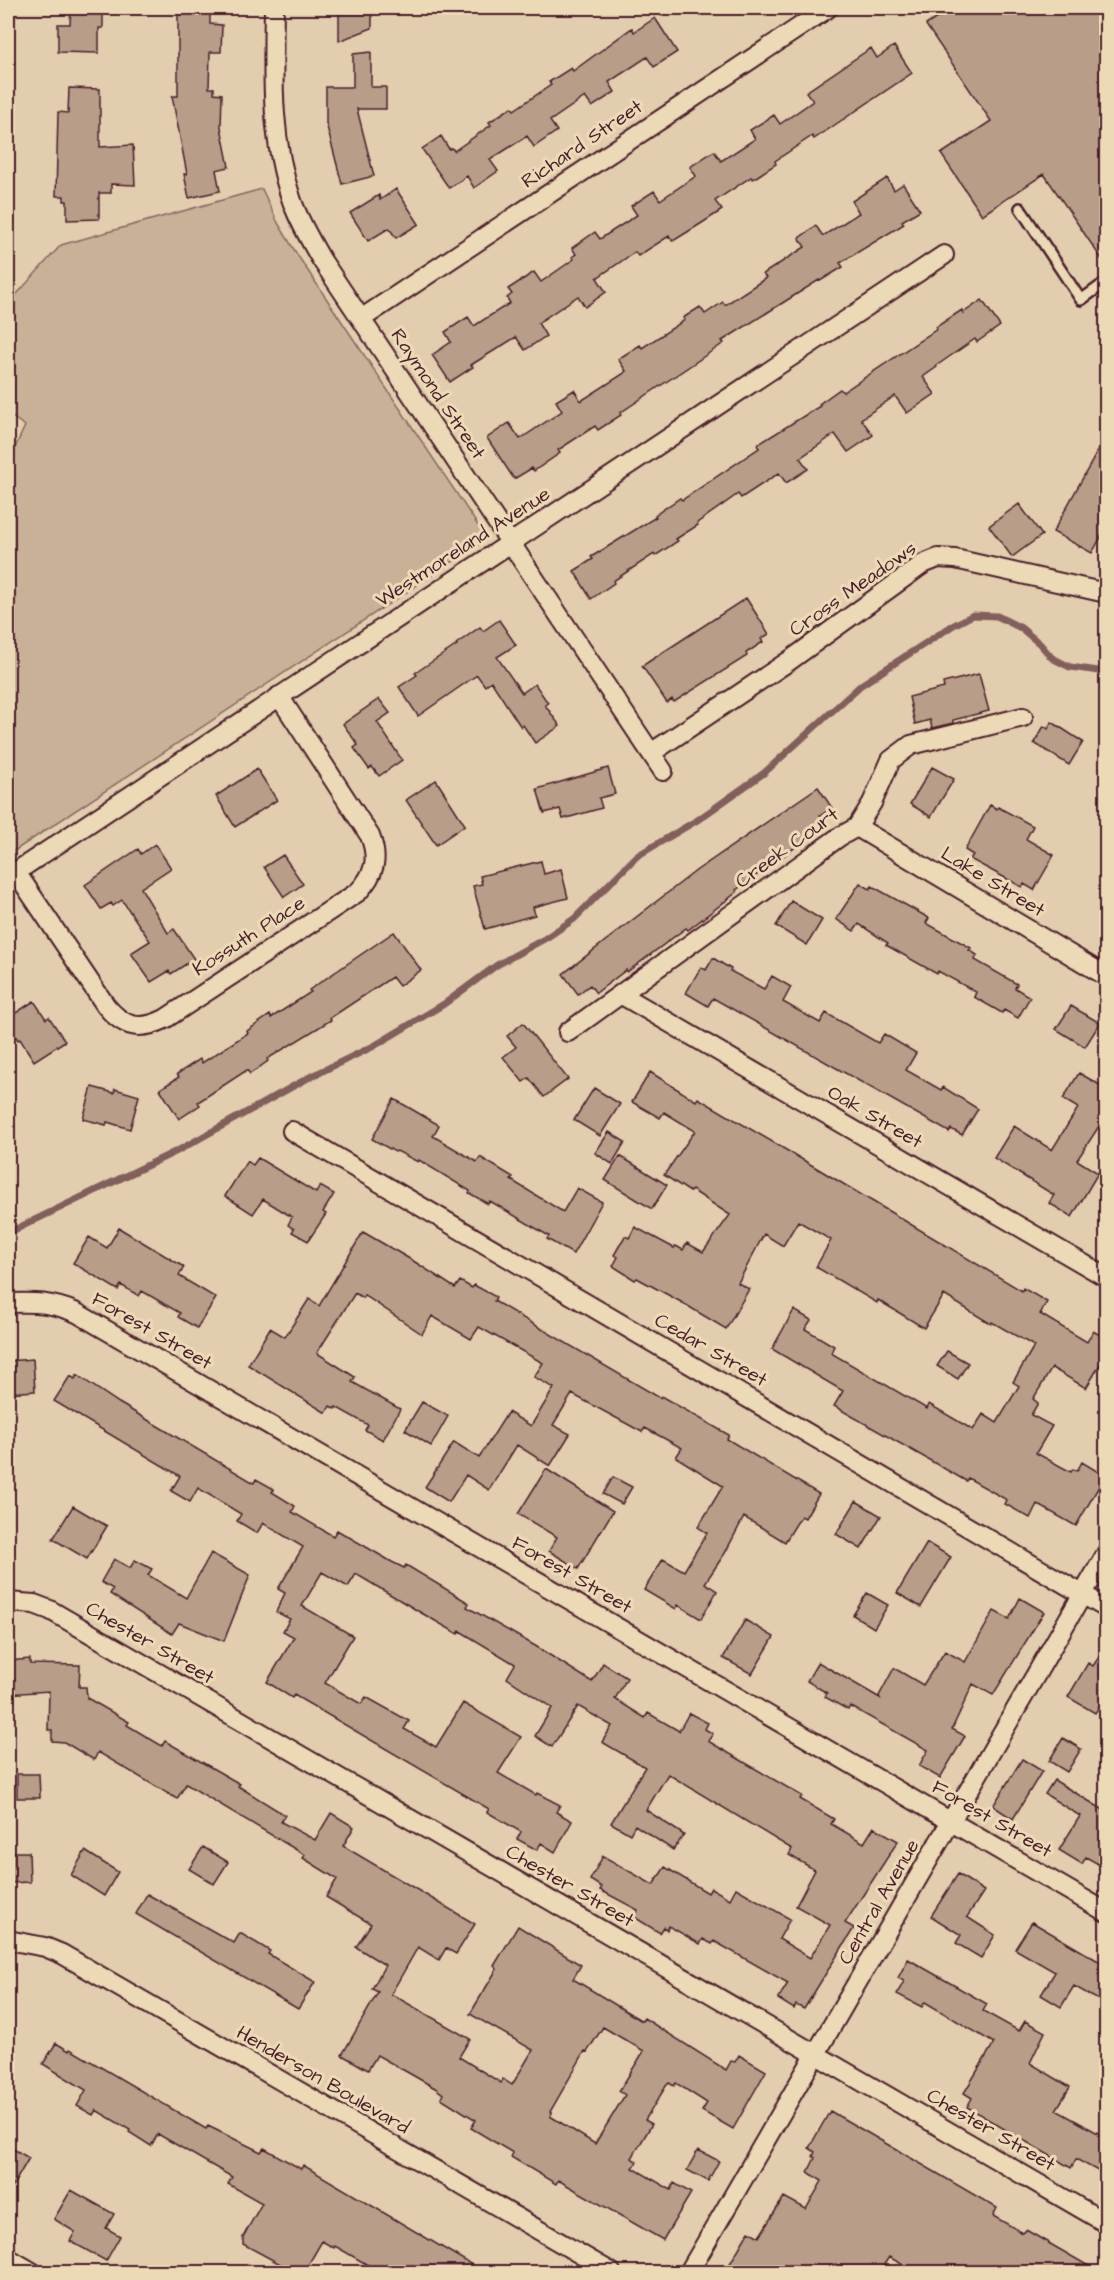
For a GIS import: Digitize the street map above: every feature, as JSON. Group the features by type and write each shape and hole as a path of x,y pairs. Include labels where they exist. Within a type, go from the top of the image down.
{"street":[{"name":"Raymond Street","path":"274,8 274,105 277,138 292,201 305,231 321,259 663,771"},
{"name":"Richard Street","path":"361,319 823,9"},
{"name":"Westmoreland Avenue","path":"12,874 944,255"},
{"name":"Cross Meadows","path":"651,753 789,661 923,564 938,558 955,559 1106,593"},
{"name":"Kossuth Place","path":"12,874 117,1020 133,1026 150,1026 165,1018 348,898 368,882 374,871 377,860 375,848 363,824 279,696"},
{"name":"Creek Court","path":"568,1032 839,837 857,827 872,803 891,760 911,745 1023,717"},
{"name":"Lake Street","path":"857,827 1107,976"},
{"name":"Oak Street","path":"622,995 1107,1277"},
{"name":"Cedar Street","path":"292,1131 1107,1608"},
{"name":"Forest Street","path":"8,1303 58,1305 77,1313 1107,1912"},
{"name":"Central Avenue","path":"689,2272 1107,1554"},
{"name":"Chester Street","path":"8,1602 34,1604 50,1611 1107,2223"},
{"name":"Henderson Boulevard","path":"8,1940 37,1944 62,1954 611,2272"},
{"path":"8,2260 32,2272"}],"lane":[{"path":"1020,208 1080,300 1107,282"}],"shaded area":[{"path":"262,189 278,223 298,256 487,539 8,855 8,463 25,426 8,414 8,304 61,245"}],"building":[{"path":"71,8 103,8 103,28 99,28 99,53 58,52 58,24 70,24"},
{"path":"178,8 210,8 210,24 222,25 221,52 210,52 209,88 214,88 214,93 222,94 221,127 229,167 216,170 220,191 189,198 184,174 187,174 172,96 178,96"},
{"path":"339,8 372,8 372,28 339,41"},
{"path":"952,8 1107,8 1107,267 1044,174 982,215 941,154 991,121 926,25"},
{"path":"655,18 677,52 654,67 647,57 609,82 615,92 592,107 585,97 550,121 557,131 534,147 527,136 490,160 498,171 474,188 467,176 449,188 422,149 441,136 449,149 452,148 454,151 491,125 489,122 512,107 514,110 551,85 549,82 571,68 573,71 632,28 634,32"},
{"path":"894,46 912,73 814,139 812,136 753,179 751,177 715,201 722,210 673,241 669,236 638,256 635,252 597,278 606,292 585,307 578,296 538,323 546,336 525,350 516,337 471,365 473,367 450,382 432,355 451,342 445,332 468,317 474,326 510,303 507,298 512,294 508,289 534,272 541,282 574,259 572,257 576,254 572,248 595,232 600,239 637,215 631,206 654,191 660,200 696,176 690,167 714,151 721,161 755,139 750,130 774,115 780,124 813,101 806,92 871,48 877,58"},
{"path":"371,52 371,87 386,87 386,109 357,109 374,176 342,184 326,123 326,87 353,87 353,54"},
{"path":"69,88 100,89 100,147 133,145 135,185 111,184 111,193 99,193 99,219 67,220 67,201 64,201 64,196 56,196 58,112 68,113"},
{"path":"887,178 894,190 903,184 920,210 902,221 904,224 840,263 843,267 722,341 724,343 620,413 621,415 598,430 595,426 558,450 560,453 534,471 532,468 514,479 487,438 509,423 520,439 562,411 556,401 574,390 581,401 623,374 626,371 618,359 640,345 642,348 685,320 683,318 700,307 705,314 723,302 725,305 766,278 763,274 805,247 799,238 816,226 823,236 859,213 852,201"},
{"path":"396,189 419,224 396,238 389,228 368,241 350,213 379,195 380,200"},
{"path":"982,300 1000,326 977,342 975,339 923,377 935,394 907,413 895,396 861,419 873,435 848,452 835,434 800,458 808,469 786,483 779,473 741,498 738,494 676,539 678,541 613,581 614,583 591,599 574,571 593,559 591,557 656,517 655,515 680,498 682,500 759,448 757,445 820,406 819,404 840,389 843,392 937,329 936,327"},
{"path":"1107,434 1107,526 1092,553 1053,532"},
{"path":"1019,504 1042,535 1012,557 989,526"},
{"path":"746,598 769,634 761,639 763,642 746,653 747,656 674,702 672,699 667,703 642,666"},
{"path":"499,620 516,645 497,657 522,693 535,684 548,703 545,705 560,726 535,743 523,725 521,727 491,681 485,686 477,675 418,716 399,687 480,627 483,631"},
{"path":"979,674 989,711 932,728 930,720 915,724 909,697 944,688 943,683"},
{"path":"379,699 390,713 377,722 402,760 379,776 372,767 369,769 354,748 358,745 343,724"},
{"path":"1052,722 1083,742 1069,765 1034,743 1044,726 1048,729"},
{"path":"932,767 954,779 931,817 910,804"},
{"path":"608,768 615,794 599,798 602,808 563,819 560,809 544,813 537,789"},
{"path":"257,769 277,800 235,827 216,796"},
{"path":"436,780 465,825 436,845 406,800"},
{"path":"818,787 832,808 820,816 826,825 736,890 737,892 688,930 686,928 627,972 626,970 596,993 590,985 578,994 563,974 697,870"},
{"path":"990,805 1033,826 1026,839 1054,855 1034,890 1024,884 1022,887 970,859 973,855 965,850"},
{"path":"155,844 171,868 141,888 168,933 174,929 194,959 171,974 169,971 151,982 131,953 150,941 122,900 113,906 111,903 101,909 85,885 138,849 141,854"},
{"path":"283,855 303,884 284,897 264,867"},
{"path":"541,861 544,874 561,869 568,898 533,907 535,915 485,929 473,886 482,884 480,876"},
{"path":"860,883 870,889 872,886 929,918 926,923 971,948 969,950 977,955 975,960 1017,984 1015,988 1030,997 1018,1018 1004,1010 1002,1013 974,997 976,992 938,971 937,974 886,945 888,943 859,924 854,931 836,919"},
{"path":"791,901 822,920 807,945 776,926"},
{"path":"394,932 421,970 399,986 392,977 330,1018 331,1020 267,1059 268,1061 250,1074 247,1070 198,1102 200,1105 179,1119 160,1089 179,1077 177,1074 200,1059 202,1063 248,1033 247,1031 270,1015 271,1018 311,992 309,990"},
{"path":"713,958 731,969 730,971 764,989 772,976 791,987 783,1002 820,1023 826,1013 878,1043 884,1034 916,1053 906,1070 941,1090 943,1087 978,1109 962,1135 951,1129 949,1132 713,998 708,1006 686,993 701,967 706,970"},
{"path":"34,1001 46,1019 49,1017 65,1041 34,1061 8,1025 8,1018"},
{"path":"1071,1006 1100,1023 1085,1047 1056,1029"},
{"path":"523,1023 568,1079 544,1097 529,1078 523,1082 503,1057 516,1047 507,1036"},
{"path":"650,1072 696,1101 698,1098 1022,1291 1023,1288 1047,1302 1040,1314 1087,1342 1093,1331 1107,1339 1107,1353 1086,1388 1052,1368 1033,1399 1038,1403 1031,1415 1052,1426 1036,1453 1071,1472 1073,1469 1077,1471 1082,1462 1105,1476 1076,1526 1037,1504 1030,1518 1005,1504 1007,1500 968,1478 966,1481 834,1406 843,1391 772,1349 794,1310 811,1320 805,1329 834,1346 831,1353 927,1409 929,1404 973,1430 983,1414 997,1423 1019,1386 1013,1382 1034,1346 992,1322 991,1324 944,1295 924,1328 816,1267 831,1240 798,1221 783,1246 764,1234 738,1283 749,1289 726,1329 613,1266 618,1257 614,1255 625,1236 629,1238 635,1227 674,1248 676,1246 683,1250 687,1243 703,1252 730,1215 664,1175 695,1131 664,1112 660,1118 632,1102"},
{"path":"1079,1073 1107,1089 1107,1114 1077,1160 1098,1173 1072,1217 1049,1203 1054,1195 994,1158 1014,1126 1052,1150 1078,1108 1063,1099"},
{"path":"92,1087 114,1093 115,1089 139,1096 130,1129 107,1122 106,1125 83,1119"},
{"path":"594,1088 620,1104 600,1136 574,1120"},
{"path":"394,1099 439,1125 433,1136 477,1162 480,1157 513,1177 511,1180 563,1212 577,1188 602,1202 573,1254 547,1239 549,1236 490,1201 488,1204 469,1193 470,1191 419,1160 418,1162 395,1152 372,1139"},
{"path":"609,1132 625,1142 612,1164 595,1153"},
{"path":"620,1156 667,1185 652,1209 605,1180"},
{"path":"258,1158 316,1193 320,1186 334,1194 323,1212 326,1214 308,1241 292,1232 294,1229 288,1225 292,1217 263,1199 253,1214 225,1196 247,1161 253,1165"},
{"path":"119,1228 184,1267 179,1276 216,1298 197,1328 178,1317 180,1313 142,1291 139,1296 121,1285 118,1290 73,1263 89,1237 107,1248"},
{"path":"363,1232 455,1288 460,1281 472,1288 474,1285 496,1297 494,1301 660,1398 661,1396 729,1435 727,1439 819,1494 805,1518 801,1516 785,1542 744,1517 725,1553 705,1583 717,1591 701,1619 678,1605 676,1609 644,1590 663,1559 684,1571 707,1533 698,1527 723,1486 676,1457 682,1448 645,1428 642,1432 572,1394 553,1425 570,1434 550,1466 517,1445 489,1490 466,1475 449,1502 425,1487 454,1442 479,1458 508,1412 531,1426 554,1388 534,1377 543,1363 479,1327 471,1339 432,1316 422,1334 364,1295 363,1298 355,1293 317,1353 355,1377 352,1382 400,1409 383,1440 365,1430 368,1425 336,1407 335,1409 330,1406 326,1413 248,1365 270,1328 285,1337 309,1299 319,1306"},
{"path":"947,1351 968,1363 958,1379 937,1366"},
{"path":"33,1359 35,1391 8,1393 8,1361"},
{"path":"77,1375 119,1403 254,1483 256,1479 274,1489 272,1492 295,1506 292,1512 333,1536 337,1530 392,1562 404,1568 406,1565 469,1603 467,1607 592,1682 603,1663 627,1678 615,1699 645,1718 648,1713 679,1731 689,1713 708,1723 705,1729 713,1734 708,1741 802,1796 800,1799 834,1819 831,1824 864,1843 874,1827 898,1841 845,1923 854,1928 804,2009 796,2005 794,2009 778,1999 788,1983 714,1941 712,1944 703,1939 700,1944 669,1926 667,1930 664,1927 660,1933 634,1917 638,1910 600,1890 602,1887 590,1880 603,1856 653,1885 665,1867 708,1893 711,1888 730,1899 736,1888 790,1919 779,1939 810,1958 830,1925 796,1906 815,1870 789,1855 792,1849 668,1774 646,1810 684,1835 673,1850 635,1825 630,1834 611,1823 645,1767 602,1742 612,1726 578,1706 552,1747 535,1736 552,1708 507,1678 515,1664 460,1631 458,1634 356,1574 348,1587 322,1572 302,1606 353,1636 325,1683 361,1704 366,1697 409,1721 404,1729 436,1747 463,1703 521,1737 498,1773 536,1795 537,1793 560,1805 556,1812 572,1821 555,1852 541,1843 537,1850 517,1839 521,1832 487,1812 489,1809 294,1695 292,1698 267,1682 294,1637 283,1631 290,1619 276,1612 285,1593 278,1589 303,1547 263,1523 257,1533 237,1521 241,1514 198,1488 190,1502 171,1491 180,1476 54,1401 70,1376 75,1379"},
{"path":"422,1402 448,1416 431,1446 405,1430"},
{"path":"546,1469 613,1511 578,1569 549,1551 557,1537 518,1514"},
{"path":"613,1477 632,1487 622,1504 603,1494"},
{"path":"856,1501 881,1516 861,1549 836,1534"},
{"path":"73,1506 107,1526 87,1559 53,1539"},
{"path":"927,1543 951,1557 921,1607 897,1593"},
{"path":"211,1553 250,1575 224,1641 179,1623 172,1634 110,1594 113,1589 101,1582 114,1559 130,1568 135,1560 152,1569 148,1575 186,1598"},
{"path":"867,1593 888,1605 874,1628 853,1615"},
{"path":"1020,1598 1044,1612 993,1695 973,1684 952,1729 965,1736 940,1778 919,1766 928,1750 850,1706 848,1710 825,1697 827,1693 807,1681 818,1662 880,1698 894,1668 923,1685 945,1651 965,1662 994,1611 1009,1619"},
{"path":"745,1620 774,1637 752,1674 723,1658"},
{"path":"1107,1645 1107,1695 1095,1713 1068,1697 1088,1663 1093,1666"},
{"path":"30,1659 30,1664 80,1665 79,1687 86,1687 87,1698 129,1722 127,1725 162,1746 165,1741 240,1784 238,1786 285,1815 281,1822 315,1840 331,1813 354,1827 343,1846 475,1924 456,1954 446,1948 439,1960 418,1947 391,1994 470,2039 459,2057 501,2083 503,2079 512,2085 533,2050 470,2014 497,1969 494,1966 518,1926 581,1965 573,1979 642,2021 644,2018 726,2070 731,2061 735,2062 739,2055 766,2071 733,2129 702,2111 707,2103 676,2083 674,2086 669,2083 666,2086 645,2120 652,2124 632,2158 637,2162 633,2168 671,2190 674,2183 691,2193 663,2240 558,2180 556,2184 511,2157 513,2153 471,2128 476,2120 441,2098 443,2094 435,2088 377,2055 368,2070 342,2055 378,1992 372,1989 385,1965 356,1947 371,1924 326,1897 337,1879 303,1858 305,1855 186,1784 177,1799 98,1752 94,1760 64,1742 52,1741 52,1730 48,1730 49,1691 8,1694 8,1661","holes":["603,2027 644,2051 619,2091 625,2095 595,2144 550,2116 552,2113 550,2112 585,2051 587,2052"]},
{"path":"1063,1738 1081,1749 1067,1772 1049,1761"},
{"path":"1022,1759 1042,1771 1013,1819 993,1806"},
{"path":"17,1774 39,1774 40,1798 17,1798"},
{"path":"1054,1780 1107,1812 1107,1869 1086,1857 1082,1864 1059,1850 1080,1816 1045,1794"},
{"path":"203,1847 228,1862 214,1884 189,1869"},
{"path":"85,1851 118,1872 104,1896 71,1875"},
{"path":"8,1852 29,1852 30,1882 8,1883"},
{"path":"958,1874 984,1891 967,1917 995,1935 981,1958 956,1943 961,1935 931,1916"},
{"path":"147,1894 234,1943 240,1933 270,1951 268,1954 315,1982 298,2009 136,1914"},
{"path":"1032,1922 1107,1966 1107,2005 1074,1986 1061,2007 1041,1995 1055,1972 1015,1949"},
{"path":"908,1959 987,2004 983,2011 1019,2031 1025,2021 1045,2032 1030,2063 1070,2087 1056,2110 1107,2138 1107,2176 1076,2159 1071,2168 967,2107 972,2098 964,2093 994,2043 925,2002 922,2007 897,1994 904,1981 898,1978"},
{"path":"56,2043 206,2129 208,2126 261,2152 264,2148 301,2169 303,2165 484,2272 380,2272 322,2241 304,2272 295,2272 243,2244 243,2237 262,2203 228,2184 232,2177 158,2134 151,2146 129,2132 130,2130 96,2110 93,2115 77,2106 86,2090 43,2064"},
{"path":"830,2111 997,2208 993,2216 1023,2233 1026,2230 1099,2272 916,2272 889,2257 879,2272 725,2272 749,2231 759,2237 784,2197 806,2209 822,2181 808,2172 815,2158 813,2156 815,2152 809,2148"},
{"path":"8,2146 29,2158 8,2194"},
{"path":"698,2150 719,2161 708,2181 687,2170"},
{"path":"71,2190 114,2214 106,2228 120,2236 106,2261 70,2241 75,2232 54,2219"}],"waterway":[{"path":"8,1233 179,1150 308,1078 374,1046 444,1004 497,965 546,938 574,919 637,856 699,819 764,773 861,685 952,626 973,615 997,616 1021,628 1052,658 1070,667 1106,672"}]}
